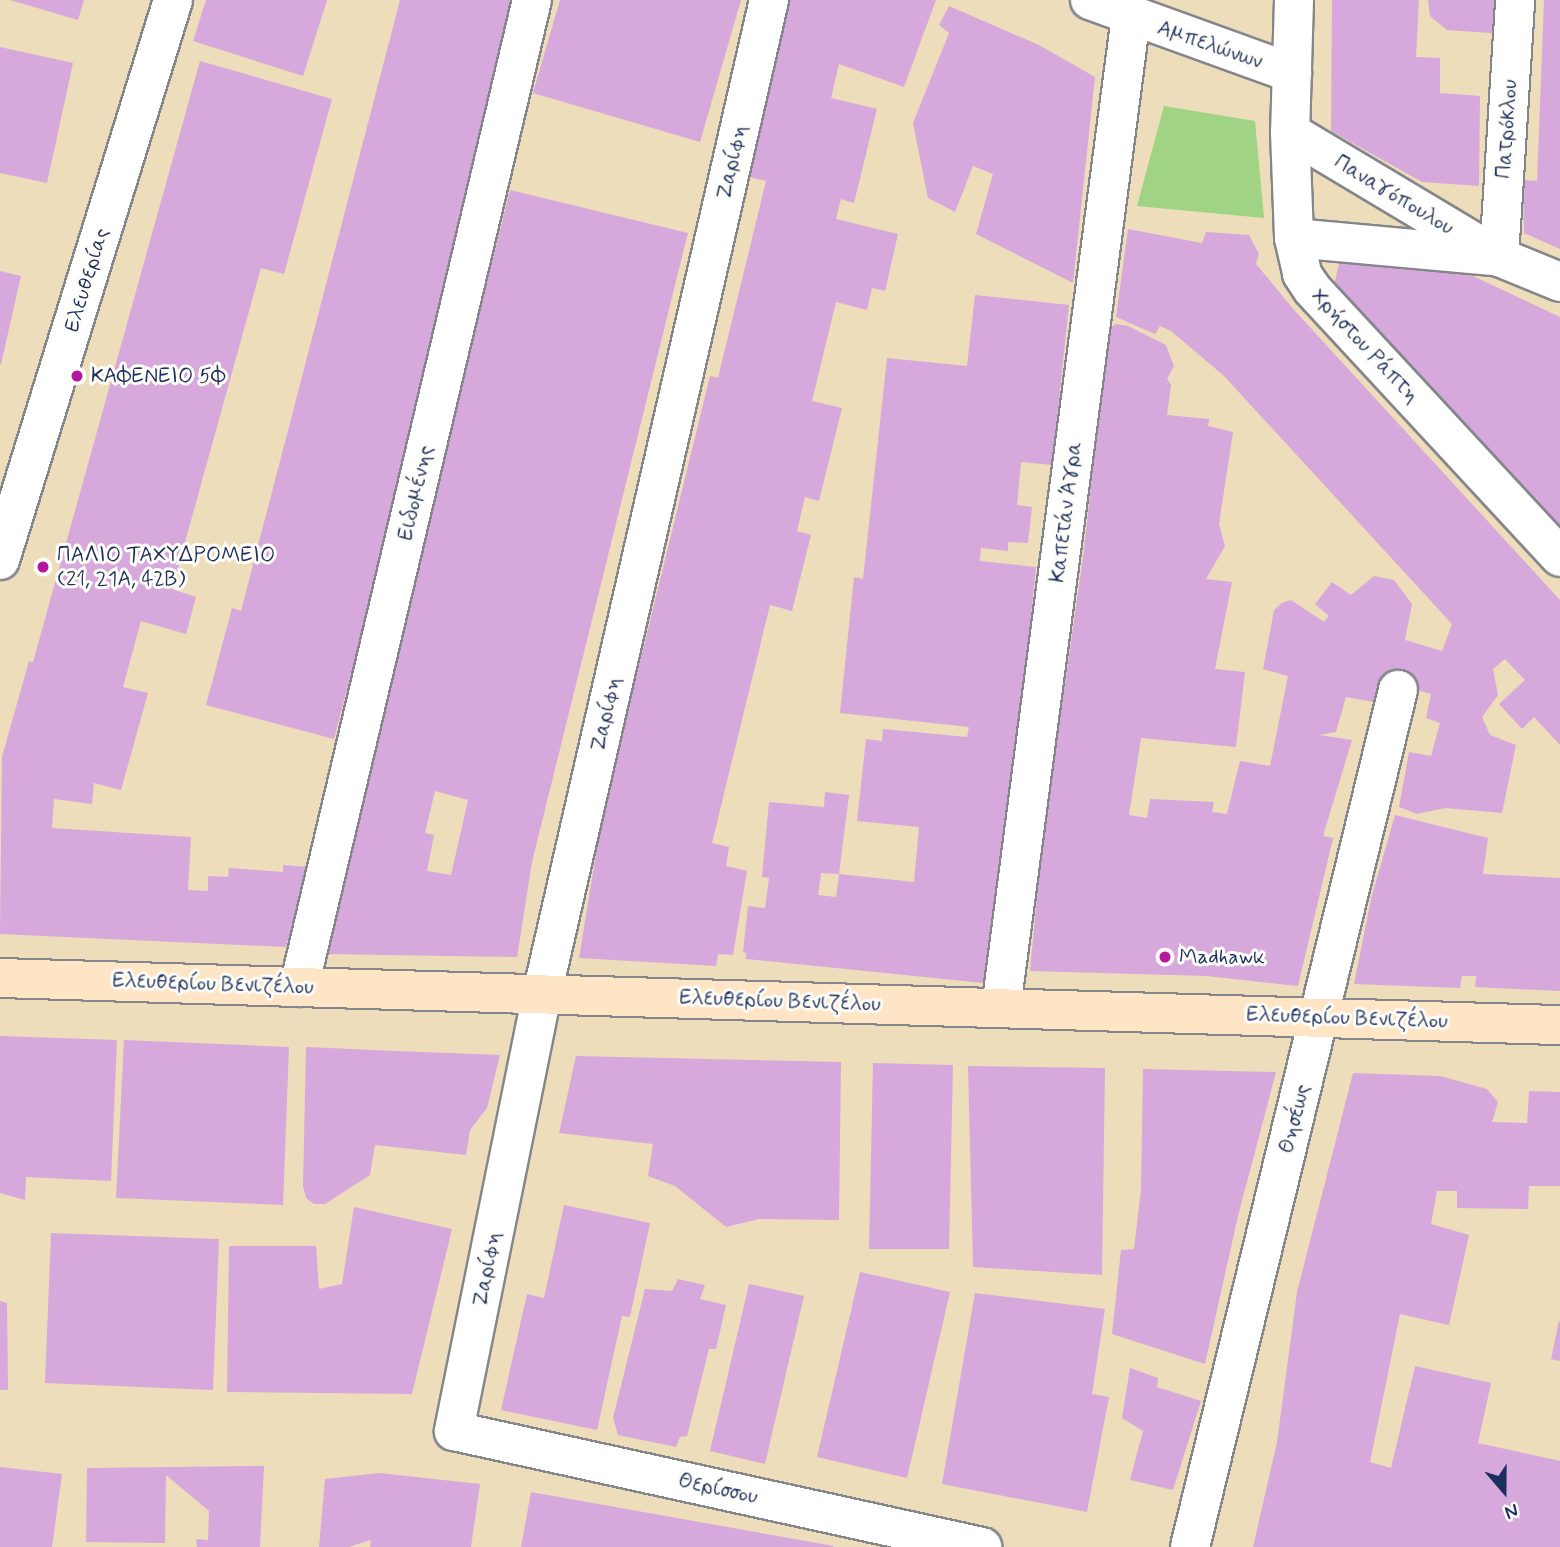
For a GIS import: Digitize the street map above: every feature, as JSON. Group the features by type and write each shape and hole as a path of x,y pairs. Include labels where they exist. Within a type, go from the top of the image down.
{"main road":[{"name":"Ελευθερίου Βενιζέλου","path":"0,978 1560,1025"}],"street":[{"name":"Ελευθερίας","path":"0,560 173,0"},
{"name":"Ειδομένης","path":"299,987 532,0"},
{"name":"Ζαρίφη","path":"454,1432 542,994 769,0"},
{"name":"Αμπελώνων","path":"1090,0 1292,73"},
{"name":"Χρήστου Ράπτη","path":"1294,0 1290,132 1294,238 1299,267 1312,289 1560,557"},
{"name":"Πατρόκλου","path":"1499,257 1515,0"},
{"name":"Καπετάν Άγρα","path":"1001,1008 1131,17"},
{"name":"Παναγόπουλου","path":"1290,132 1499,257 1560,282"},
{"name":"Παναγόπουλου","path":"1294,238 1499,257"},
{"name":"Θησέως","path":"1190,1547 1398,690"},
{"name":"Θερίσσου","path":"454,1432 982,1547"}],"green space":[{"path":"1164,106 1255,121 1264,218 1137,206"}],"building":[{"path":"10,0 84,0 78,20"},
{"path":"206,0 327,0 303,76 193,41"},
{"path":"400,0 527,0 334,739 206,705 232,608 241,611"},
{"path":"560,0 741,0 700,142 533,93"},
{"path":"790,0 936,0 904,87 839,64 831,98 877,109 854,203 841,199 836,219 898,234 885,291 872,288 867,310 836,302 812,401 842,408 819,501 805,497 797,531 811,535 792,611 770,605 712,843 729,847 726,866 747,871 733,955 718,954 716,966 579,958 602,817 710,376 718,378 766,181 745,176 775,42"},
{"path":"1332,0 1419,0 1416,57 1440,58 1440,93 1480,96 1479,186 1422,182 1331,131"},
{"path":"1428,0 1507,0 1505,34 1447,30 1430,16"},
{"path":"1544,0 1560,0 1560,249 1524,233 1523,180 1537,181"},
{"path":"949,6 1039,45 1095,77 1073,283 976,234 993,174 973,166 955,212 928,198 913,123 949,33 939,25"},
{"path":"0,47 73,63 47,183 0,173"},
{"path":"200,61 332,99 284,274 261,268 172,589 196,597 186,634 141,621 123,687 148,693 121,790 94,783 92,804 54,799 52,828 191,837 188,890 208,891 208,876 228,877 229,868 283,872 283,865 308,867 286,947 0,934 2,757 29,661 33,662"},
{"path":"510,190 688,233 532,862 517,957 326,954 355,816","holes":["435,791 468,800 451,875 427,871 434,835 425,833"]},
{"path":"1128,229 1202,243 1206,232 1249,235 1259,254 1256,264 1295,311 1560,600 1560,745 1534,717 1522,729 1499,704 1525,680 1505,659 1493,669 1498,695 1482,717 1490,735 1516,745 1502,813 1445,808 1417,814 1399,807 1409,752 1431,756 1440,723 1426,718 1431,694 1392,683 1385,704 1346,697 1336,732 1319,735 1352,740 1323,836 1333,838 1298,986 1207,976 1030,971 1042,843 1083,558 1108,329 1116,324 1128,326 1166,345 1174,366 1167,379 1171,385 1167,415 1209,419 1208,426 1233,432 1219,524 1225,546 1206,579 1232,582 1215,669 1245,672 1236,747 1141,738 1129,815 1147,818 1150,799 1214,802 1212,812 1227,814 1240,761 1270,766 1288,676 1263,669 1274,610 1282,603 1291,600 1324,622 1329,616 1315,604 1332,582 1351,595 1374,576 1394,580 1412,604 1405,640 1442,651 1452,624 1224,376 1171,331 1160,326 1155,334 1116,317"},
{"path":"1341,256 1473,276 1560,317 1560,528 1334,285"},
{"path":"0,271 21,276 1,364 0,364"},
{"path":"975,295 1069,305 1052,465 1021,462 1017,505 1032,507 1028,543 1008,542 1008,551 981,548 980,561 1036,567 993,984 746,959 746,953 743,952 748,906 765,908 769,878 762,877 769,802 824,807 825,792 849,795 839,874 914,882 919,827 857,821 866,739 882,741 883,729 967,737 969,727 840,713 854,577 863,579 887,358 967,366","holes":["821,873 839,874 836,897 818,895"]},
{"path":"1395,815 1488,838 1483,874 1560,878 1560,991 1475,987 1476,976 1462,976 1460,988 1354,984 1371,899"},
{"path":"0,1036 117,1040 111,1181 26,1177 25,1200 0,1193"},
{"path":"124,1040 289,1047 283,1205 116,1198"},
{"path":"306,1047 500,1055 487,1108 470,1130 466,1155 375,1145 370,1175 325,1204 314,1204 306,1198 303,1186"},
{"path":"576,1056 841,1062 839,1220 759,1219 726,1227 675,1186 648,1176 653,1144 559,1133"},
{"path":"873,1063 953,1065 949,1249 869,1249"},
{"path":"968,1066 1105,1068 1102,1275 973,1267"},
{"path":"1143,1069 1276,1072 1238,1216 1205,1364 1112,1334 1121,1250 1134,1249 1141,1189"},
{"path":"1353,1073 1440,1076 1487,1089 1498,1102 1492,1122 1527,1123 1529,1091 1560,1092 1560,1186 1529,1186 1528,1209 1457,1208 1457,1191 1437,1191 1431,1224 1469,1235 1449,1325 1400,1314 1370,1462 1391,1468 1415,1366 1491,1383 1478,1443 1560,1461 1560,1547 1253,1547 1277,1442 1297,1292"},
{"path":"564,1205 650,1223 630,1317 622,1316 597,1430 501,1410 527,1294 544,1298"},
{"path":"354,1207 452,1229 412,1394 227,1392 229,1246 316,1246 319,1289 342,1284"},
{"path":"51,1233 219,1239 213,1390 45,1383"},
{"path":"860,1272 950,1292 907,1478 817,1457"},
{"path":"678,1279 705,1285 700,1299 726,1305 716,1349 709,1349 687,1436 680,1437 676,1447 618,1435 613,1418 645,1289 672,1291"},
{"path":"749,1284 804,1296 765,1464 710,1451"},
{"path":"975,1293 1105,1309 1092,1394 1109,1397 1087,1512 942,1484"},
{"path":"0,1301 7,1303 8,1390 0,1390"},
{"path":"1560,1321 1560,1361 1551,1359"},
{"path":"1130,1368 1158,1378 1157,1387 1201,1401 1173,1490 1130,1480 1143,1431 1122,1418"},
{"path":"264,1466 260,1547 197,1547 196,1539 208,1540 209,1511 166,1475 165,1543 86,1542 87,1468"},
{"path":"0,1467 62,1474 52,1547 0,1547"},
{"path":"379,1473 480,1484 471,1547 370,1547 371,1540 349,1547 319,1547 325,1479"},
{"path":"531,1492 834,1546 521,1547"}],"place":[{"name":"ΚΑΦΕΝΕΙΟ 5Φ","path":"77,376"},
{"name":"ΠΑΛΙΟ ΤΑΧΥΔΡΟΜΕΙΟ (21, 21Α, 42Β)","path":"43,567"},
{"name":"Madhawk","path":"1165,957"}]}
